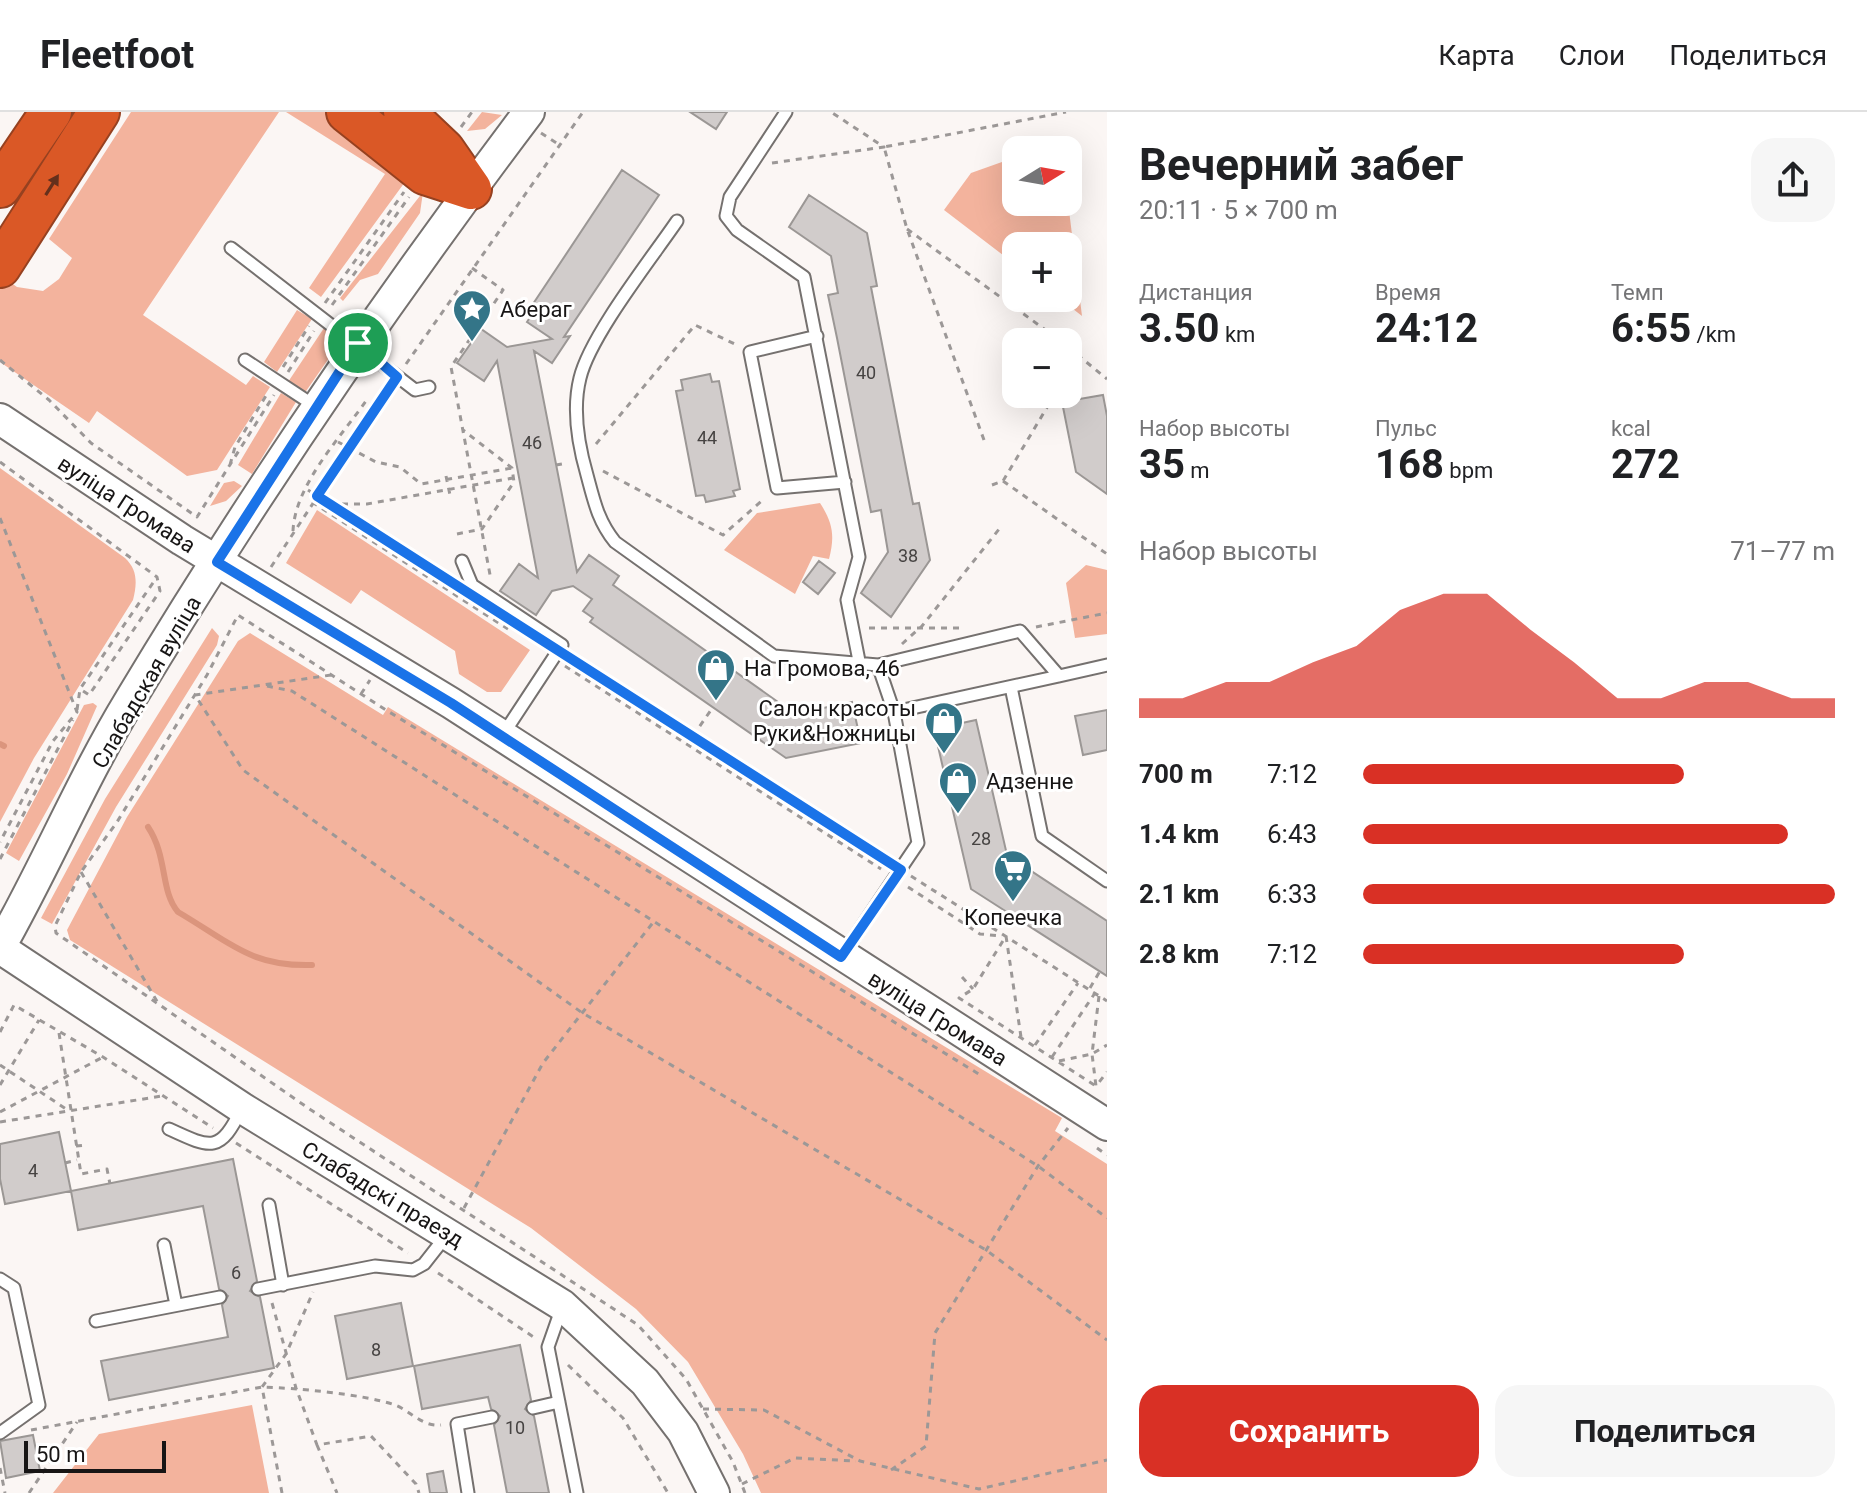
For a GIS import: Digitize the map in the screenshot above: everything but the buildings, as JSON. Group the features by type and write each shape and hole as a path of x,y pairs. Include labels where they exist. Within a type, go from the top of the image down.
{"highway":[{"path":"0,187 51,112"},
{"path":"5,259 99,112"},
{"path":"347,112 425,174 471,189"},
{"path":"404,112 444,150 471,189"}],"main road":[{"name":"Слабадская вуліца","path":"0,948 129,703 217,562 358,343 529,112"},
{"name":"вуліца Громава","path":"0,419 217,562 502,737 1107,1125"},
{"name":"Слабадскі праезд","path":"0,948 242,1108 457,1220 562,1305 645,1382 728,1489"}],"lane":[{"path":"786,112 730,197 726,216 737,230 804,277 859,557 847,600 860,666"},
{"path":"677,221 594,345 580,376 575,413 583,460 599,522 615,542 774,656 860,666 878,665 1020,631 1059,676"},
{"path":"231,248 415,390 429,387"},
{"path":"817,336 750,352 777,488 845,482"},
{"path":"245,360 318,408"},
{"path":"462,561 472,585 562,645 502,737"},
{"path":"841,957 918,843 894,712 878,665"},
{"path":"894,712 1107,665"},
{"path":"1011,687 1042,836 1107,881"},
{"path":"169,1129 196,1141 217,1143 228,1137 242,1108"},
{"path":"269,1205 283,1285"},
{"path":"263,1288 375,1266 413,1270 424,1264 457,1220"},
{"path":"164,1245 176,1305"},
{"path":"0,1279 14,1288 39,1405 0,1433"},
{"path":"96,1321 220,1297"},
{"path":"562,1305 548,1347 577,1493"},
{"path":"533,1408 559,1402"},
{"path":"468,1493 457,1424 492,1417"}],"path":[{"path":"459,129 472,112"},
{"path":"271,567 376,407 583,112"},
{"path":"831,112 884,147 907,229 984,440"},
{"path":"751,166 884,147 1066,112"},
{"path":"907,229 1043,328"},
{"path":"472,268 503,290 451,367 495,602"},
{"path":"750,352 695,325 583,460 723,535 777,488"},
{"path":"1082,357 1107,379"},
{"path":"0,360 49,400 91,443 197,517 229,468"},
{"path":"293,531 294,508 338,442 366,401 376,407"},
{"path":"992,485 1003,481 1047,408"},
{"path":"463,430 513,473"},
{"path":"338,442 376,462 400,467 421,484 471,475 513,473"},
{"path":"0,462 157,577 160,591 89,695 80,689"},
{"path":"330,504 367,504 449,493 518,471"},
{"path":"457,534 482,529 513,473"},
{"path":"446,478 449,493"},
{"path":"1003,481 1107,554"},
{"path":"308,490 465,590"},
{"path":"312,502 513,633"},
{"path":"0,518 77,712"},
{"path":"878,665 922,626 1000,528"},
{"path":"0,859 77,712 80,689 157,577"},
{"path":"56,933 55,926 81,872 117,822 195,695 238,615 986,1078"},
{"path":"556,655 693,736 899,874 980,934 1006,936"},
{"path":"556,655 899,874 1006,936 1107,1001"},
{"path":"195,695 331,675"},
{"path":"263,685 292,691 655,920 1038,1166 1107,1218"},
{"path":"195,695 243,770 581,1012 986,1250 1107,1340"},
{"path":"693,736 713,707"},
{"path":"0,842 53,741 77,712"},
{"path":"81,872 158,1003"},
{"path":"457,1220 543,1063 655,920"},
{"path":"1006,936 973,989 959,998 1096,1086"},
{"path":"1006,936 1021,1037"},
{"path":"1089,990 1100,971"},
{"path":"962,977 973,989"},
{"path":"1035,1046 1078,983"},
{"path":"1096,1086 1092,1054 1097,995"},
{"path":"1052,1057 1097,995"},
{"path":"0,1032 14,1005 103,1057 228,1137 548,1347 623,1418 668,1493"},
{"path":"0,1085 39,1020"},
{"path":"59,1033 81,1174 107,1169 110,1184"},
{"path":"1059,1061 1092,1054 1107,1045"},
{"path":"0,1112 103,1057"},
{"path":"0,1065 69,1111"},
{"path":"1096,1086 1107,1072"},
{"path":"0,1122 163,1096"},
{"path":"891,1470 926,1446 935,1333 1038,1166 1068,1128"},
{"path":"76,1146 86,1145"},
{"path":"65,1163 79,1160"},
{"path":"282,1493 262,1387 286,1354 320,1278"},
{"path":"263,1288 296,1388 337,1493"},
{"path":"31,1431 262,1387 296,1388 395,1405 431,1426 457,1424"},
{"path":"703,1409 764,1410 860,1461 959,1487 979,1489 1107,1460"},
{"path":"29,1493 77,1422"},
{"path":"317,1445 371,1436 416,1484 419,1493"},
{"path":"728,1489 795,1458 860,1461"},
{"path":"0,1468 5,1493"},
{"path":"959,1487 965,1493"}],"shaded area":[{"path":"131,112 279,112 143,315 246,385 253,376 270,387 217,470 187,476 97,411 89,423 0,362 0,275 17,287 43,291 59,279 72,258 49,239"},
{"path":"286,112 337,112 413,171 321,297 309,288 385,174"},
{"path":"482,112 502,115 485,129 467,131"},
{"path":"1002,162 1002,216 1070,216 1072,232 1002,232 1002,254 944,210 971,173"},
{"path":"423,192 420,213 378,274 360,280 343,301 340,298"},
{"path":"297,310 312,319 277,372 264,362"},
{"path":"326,325 334,351 304,394 288,382"},
{"path":"281,393 296,402 252,474 238,465"},
{"path":"0,468 125,558 132,567 136,583 133,600 34,758 0,822"},
{"path":"234,481 242,486 226,501 210,506 224,483"},
{"path":"820,503 832,530 829,559 813,556 795,594 724,550 757,513"},
{"path":"317,510 530,650 501,692 487,692 459,674 455,651 361,590 351,604 286,563"},
{"path":"1086,565 1107,570 1107,634 1075,638 1066,583"},
{"path":"212,628 219,636 217,645 116,807 52,924 41,918 105,799"},
{"path":"250,633 383,715 388,707 1062,1118 1055,1131 1107,1164 1107,1493 761,1493 743,1454 688,1362 636,1309 531,1228 70,940 67,930 127,817 238,641"},
{"path":"93,703 97,706 67,774 19,861 6,853 84,705"},
{"path":"252,1405 269,1493 53,1493 99,1434"}],"waterway":[{"path":"0,744 4,746"},
{"path":"148,827 159,850 172,904 178,912 256,957 272,962 312,965"}],"place":[{"name":"Абераг","path":"472,343"},
{"name":"На Громова, 46","path":"716,702"},
{"name":"Салон красоты Руки&Ножницы","path":"944,755"},
{"name":"Адзенне","path":"958,815"},
{"name":"Копеечка","path":"1013,903"}],"route":[{"path":"358,343 397,377 317,496 901,870 841,957 451,703 217,562 358,343"}]}
